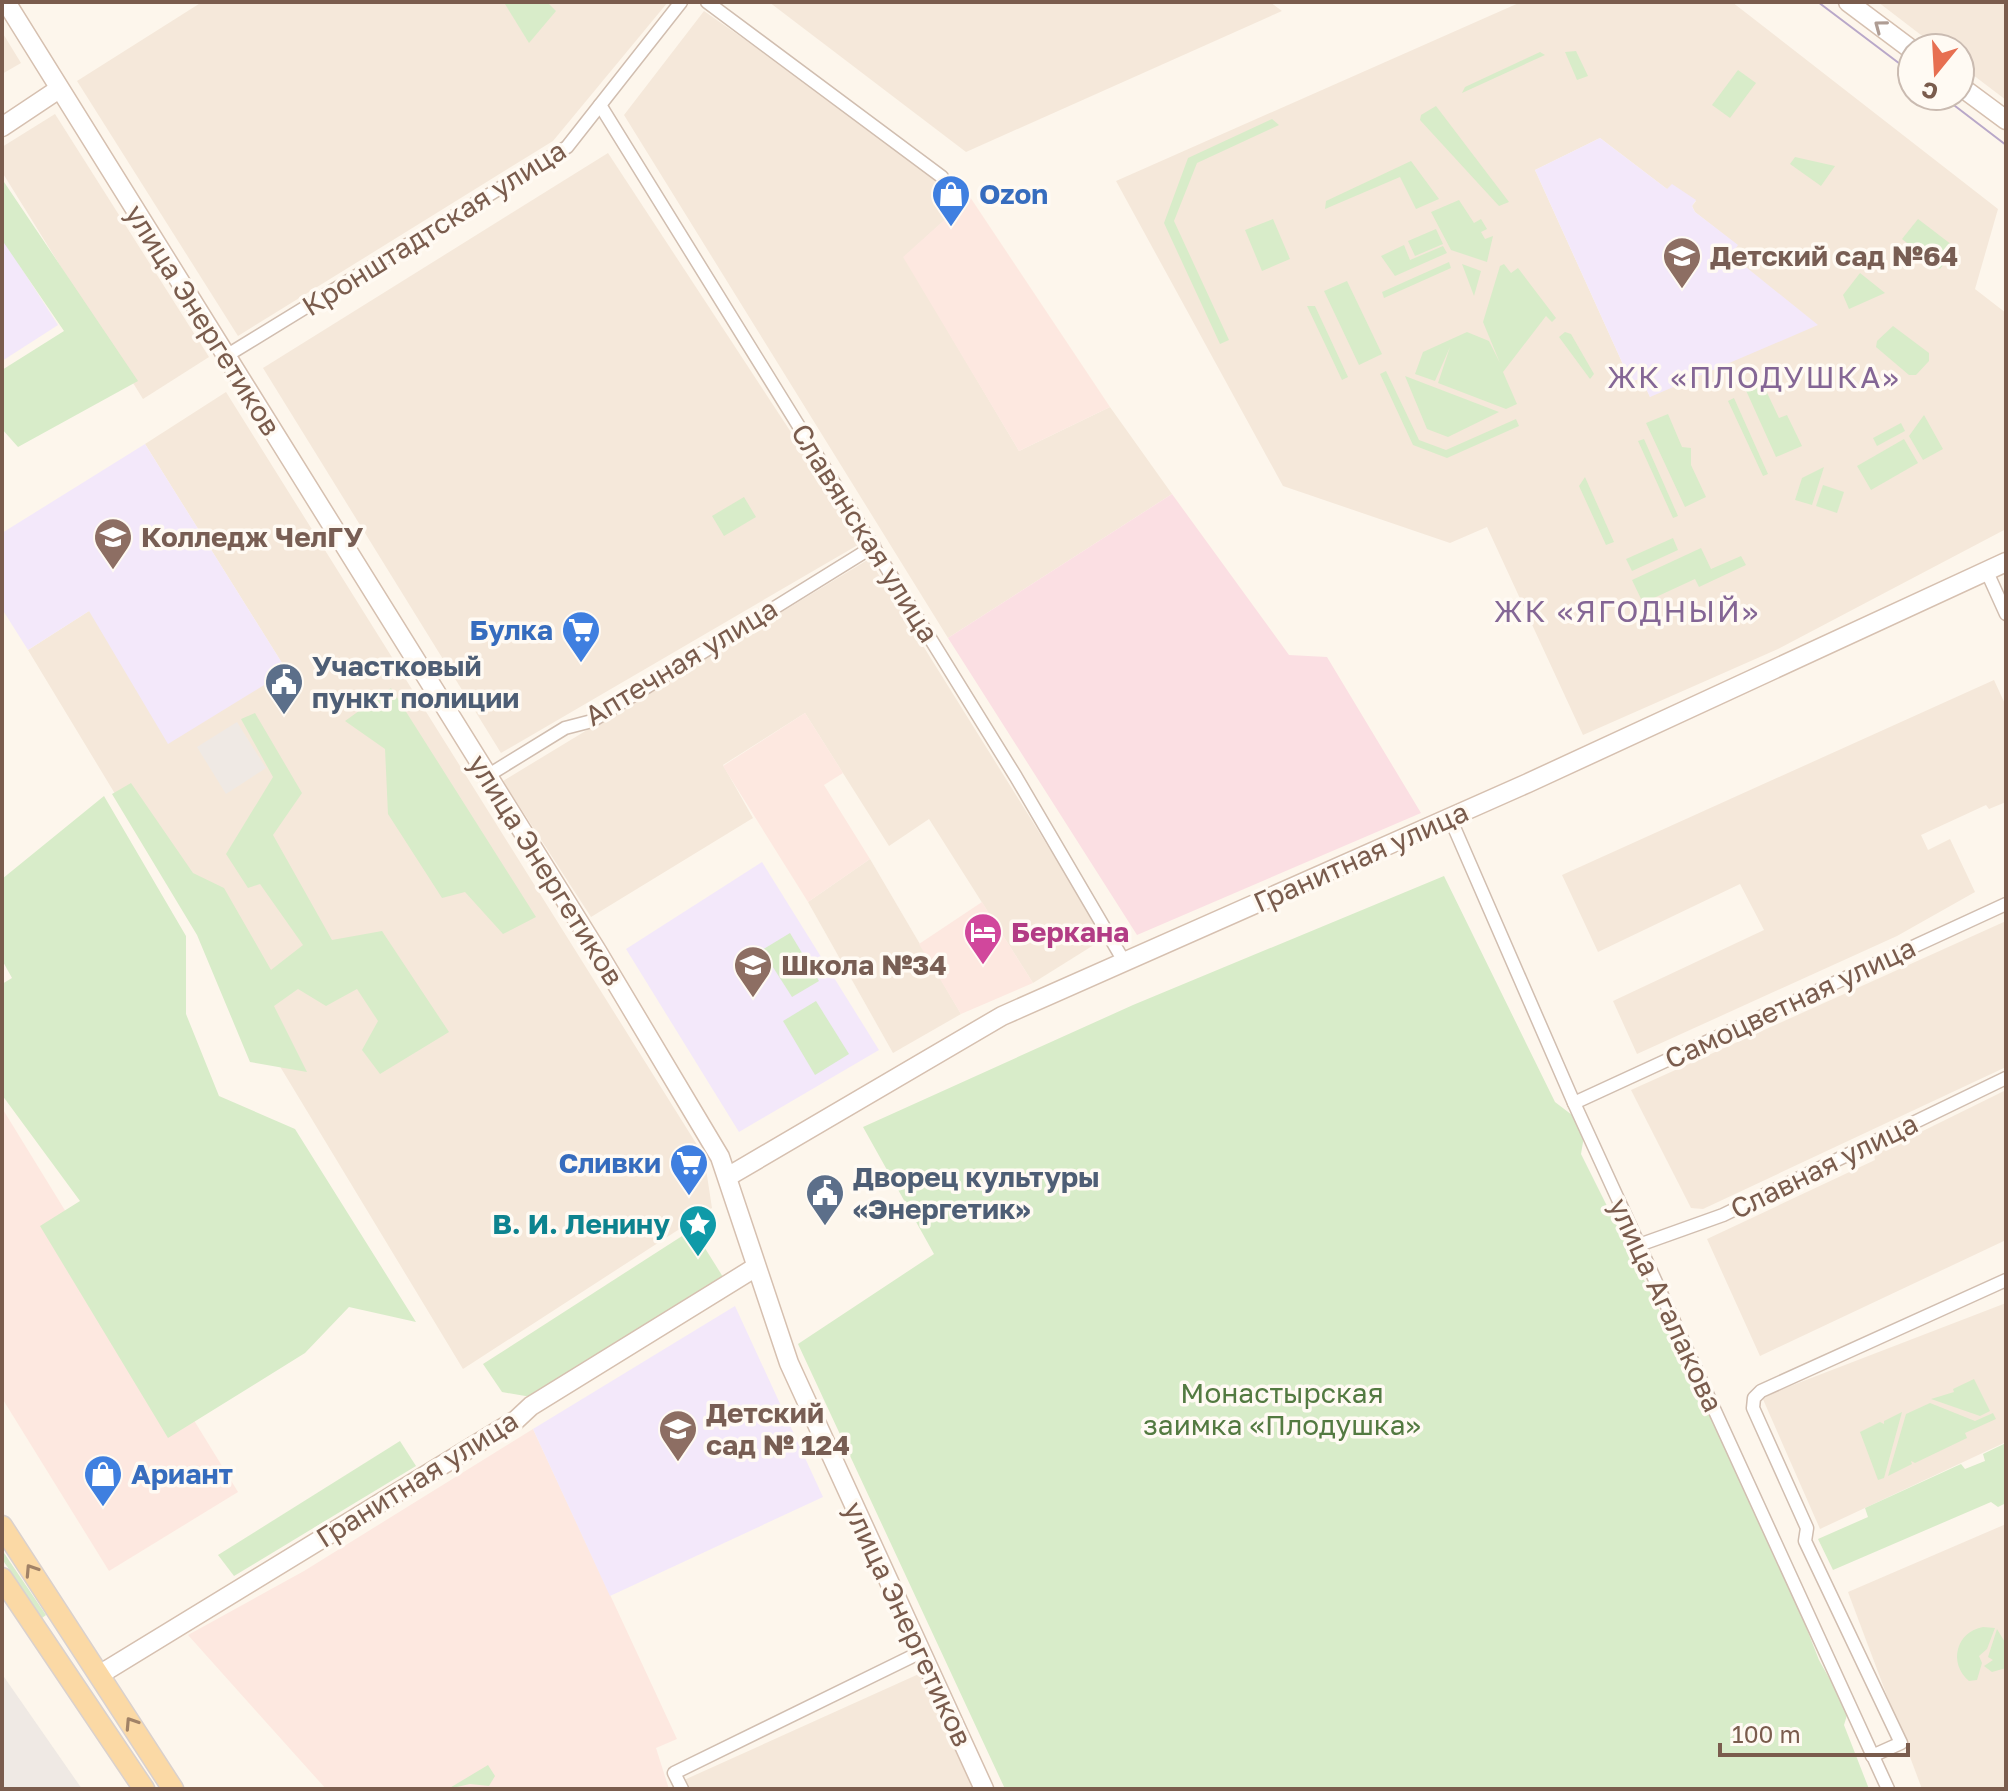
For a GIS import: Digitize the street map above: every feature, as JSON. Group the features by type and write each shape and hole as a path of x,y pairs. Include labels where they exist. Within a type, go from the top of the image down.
{"main road":[{"path":"2,1526 173,1789"},
{"path":"2,1578 144,1789"},
{"name":"Гранитная улица","path":"76,1689 99,1675"}],"street":[{"name":"улица Энергетиков","path":"6,2 620,990 729,1176 789,1363 984,1789"},
{"name":"Кронштадтская улица","path":"226,356 567,147 681,2"},
{"path":"707,2 942,177"},
{"path":"1848,2 1896,38"},
{"path":"2,127 59,89"},
{"path":"1976,98 2006,120"},
{"name":"Славянская улица","path":"600,105 874,546 1125,963"},
{"name":"Аптечная улица","path":"487,776 565,728 592,721 874,546"},
{"name":"Гранитная улица","path":"729,1176 1002,1016 1450,818 2006,562"},
{"path":"1987,572 2006,614"},
{"name":"улица Агалакова","path":"1450,818 1574,1103 1888,1789"},
{"name":"Самоцветная улица","path":"1574,1103 2006,904"},
{"name":"Славная улица","path":"1639,1245 1723,1215 2006,1078"},
{"name":"Гранитная улица","path":"99,1675 516,1420 531,1406 756,1267"},
{"path":"1872,1756 1901,1743 1805,1541 1807,1528 1753,1408 1754,1398 1775,1384 2006,1280"},
{"path":"682,1789 674,1773 921,1652"}],"shaded area":[{"path":"202,2 668,2 553,141 238,336 77,81"},
{"path":"769,2 1270,2 1282,11 966,152"},
{"path":"1521,2 1732,2 1998,209 1975,289 2006,313 2006,529 1778,649 1583,735 1487,527 1450,543 1283,486 1116,181","holes":["1600,138 1667,189 1696,201 1692,206 1695,212 1737,245 1650,397 1641,378 1631,382 1535,170"]},
{"path":"1878,2 2006,2 2006,100 1976,77 1976,32 1917,32"},
{"path":"704,11 970,197 904,257 1019,451 1110,407 1172,494 948,638 624,115"},
{"path":"2,32 21,63 2,74"},
{"path":"55,114 209,357 143,399 2,172 2,147"},
{"name":"Детский сад №64","path":"1600,138 1667,189 1672,184 1696,200 1692,206 1695,212 1738,245 1731,255 1818,325 1650,397 1641,378 1631,382 1535,170"},
{"path":"608,153 863,542 501,753 263,368"},
{"path":"970,197 1110,407 1019,451 903,257"},
{"path":"2,238 58,325 2,361"},
{"path":"226,392 704,1156 712,1208 463,1369 28,650 89,611 287,671 145,444"},
{"name":"Колледж ЧелГУ","path":"145,444 287,671 168,744 89,611 28,650 2,609 2,533"},
{"path":"1172,494 1289,655 1327,657 1421,813 1137,935 948,638"},
{"path":"869,559 1105,938 1033,983 929,819 889,846 805,713 723,765 753,818 591,917 503,781"},
{"path":"1994,680 2006,706 2006,802 1989,809 1986,805 1921,835 1928,850 1950,839 1975,892 1897,936 1637,1054 1613,1001 1764,930 1740,884 1598,952 1562,875"},
{"path":"805,713 843,773 824,785 870,859 808,902 723,766"},
{"path":"237,722 266,768 226,794 197,747"},
{"path":"870,859 961,1014 893,1053 808,902"},
{"name":"Школа №34","path":"762,862 879,1050 739,1132 626,949"},
{"path":"982,902 1033,983 961,1014 919,944"},
{"path":"2006,921 2006,1067 1703,1209 1691,1208 1631,1090"},
{"path":"2006,1090 2006,1240 1760,1356 1707,1239 1875,1160 1874,1155"},
{"path":"2,1108 238,1492 109,1571 2,1398"},
{"path":"2006,1303 2006,1442 1820,1529 1762,1397"},
{"name":"Детский сад № 124","path":"735,1306 823,1497 610,1596 533,1429"},
{"path":"533,1429 677,1739 656,1748 669,1789 326,1789 188,1635 304,1571"},
{"path":"2006,1524 2006,1789 1922,1789 1848,1592"},
{"path":"921,1673 975,1789 689,1789 684,1780"},
{"path":"2,1674 82,1789 2,1789"}],"green space":[{"path":"547,2 556,11 529,43 505,4"},
{"path":"1576,51 1588,76 1577,80 1565,52"},
{"path":"1540,52 1545,55 1462,93 1465,87"},
{"path":"1738,70 1756,83 1730,118 1712,105"},
{"path":"1436,106 1509,202 1499,206 1420,120 1421,115"},
{"path":"1272,119 1279,125 1197,163 1174,221 1229,340 1220,344 1164,223 1188,158"},
{"path":"1795,157 1835,166 1821,186 1790,164"},
{"path":"1411,161 1439,199 1416,209 1400,177 1325,209 1326,201"},
{"path":"2,179 138,381 18,447 2,429 2,370 64,331 2,240"},
{"path":"1459,200 1474,223 1481,219 1487,229 1481,232 1485,239 1493,236 1487,262 1451,250 1431,212"},
{"path":"1273,219 1290,259 1262,271 1245,230"},
{"path":"1918,219 1956,248 1940,269 1902,239"},
{"path":"1436,229 1443,244 1415,256 1408,241"},
{"path":"1404,245 1410,260 1443,246 1447,253 1395,276 1381,256"},
{"path":"1449,262 1451,268 1384,298 1382,292"},
{"path":"1462,264 1481,271 1474,296"},
{"path":"1504,264 1511,273 1518,268 1556,318 1552,322 1546,316 1503,372 1517,404 1506,409 1438,383 1450,347 1435,381 1415,374 1423,352 1467,332 1489,341 1500,363 1483,322 1500,266"},
{"path":"1860,273 1885,293 1849,309 1843,295"},
{"path":"1347,281 1382,354 1359,365 1324,291"},
{"path":"1307,306 1315,306 1348,377 1342,380"},
{"path":"1893,326 1929,353 1929,361 1916,375 1909,375 1876,347 1877,341"},
{"path":"1565,332 1571,334 1594,374 1590,379 1559,337"},
{"path":"1386,371 1419,440 1446,450 1516,419 1519,426 1447,458 1413,445 1380,374"},
{"path":"1405,376 1499,412 1448,437 1427,429"},
{"path":"1760,378 1779,418 1787,415 1802,446 1776,457 1744,386"},
{"path":"1734,398 1768,474 1763,476 1728,401"},
{"path":"1668,414 1682,447 1691,448 1691,465 1706,497 1685,507 1646,423"},
{"path":"1924,415 1943,449 1923,460 1909,436"},
{"path":"1901,423 1905,431 1877,446 1873,438"},
{"path":"1644,439 1678,516 1673,518 1638,441"},
{"path":"1904,439 1918,463 1871,490 1857,466"},
{"path":"1824,467 1812,505 1795,500 1802,478"},
{"path":"1585,477 1614,542 1606,545 1579,486"},
{"path":"1823,485 1844,492 1837,513 1816,506"},
{"path":"744,497 756,517 724,536 712,516"},
{"path":"1673,538 1678,550 1632,571 1626,559"},
{"path":"1701,548 1711,569 1741,556 1746,565 1699,587 1695,579 1643,603 1632,580"},
{"path":"391,688 536,917 503,934 465,892 442,898 388,814 385,749 345,721"},
{"path":"255,713 302,793 273,835 332,940 382,931 449,1032 380,1074 362,1050 378,1021 357,989 326,1006 298,989 274,1006 307,1072 250,1062 197,935 112,794 131,783 193,873 224,888 271,970 303,945 260,884 248,888 226,854 273,777 241,719"},
{"path":"104,796 186,936 186,1014 219,1096 295,1129 416,1322 349,1307 305,1353 168,1438 40,1226 80,1201 2,1095 2,984 12,978 2,960 2,879"},
{"name":"Монастырская заимка «Плодушка»","path":"1444,876 1555,1102 1572,1115 1584,1136 1581,1154 1690,1372 1792,1591 1819,1660 1848,1712 1844,1725 1869,1789 1005,1789 798,1344 934,1254 863,1127 1133,1005"},
{"path":"790,933 819,981 792,997 762,950"},
{"path":"816,1001 849,1054 815,1075 783,1021"},
{"path":"693,1229 723,1277 531,1397 502,1392 483,1364"},
{"path":"1974,1379 1990,1411 1980,1416 1931,1399 1954,1392 1953,1389"},
{"path":"1930,1403 1975,1421 1993,1413 1996,1419 1965,1433 1967,1438 1915,1463 1911,1461 1912,1464 1888,1476 1906,1414"},
{"path":"1902,1412 1884,1478 1878,1480 1860,1432 1880,1422 1884,1424 1884,1421"},
{"path":"400,1441 416,1466 234,1576 218,1555"},
{"path":"2006,1443 2006,1503 1998,1507 1991,1502 1833,1570 1818,1539 1868,1517 1865,1508 1961,1464 1965,1469 1985,1461 1983,1454"},
{"path":"2,1550 46,1615 42,1618 2,1559"},
{"path":"1983,1627 1995,1628 1987,1649 1979,1656 1982,1663 1977,1680 1969,1681 1959,1666 1958,1649 1966,1635"},
{"path":"1997,1629 2006,1644 2006,1668 1992,1672 1984,1666 1993,1660 1988,1657"},
{"path":"488,1765 495,1776 489,1786 470,1784 448,1789"}],"tram line":[{"path":"1818,2 1896,61"},
{"path":"1963,112 2006,145"}],"place":[{"name":"Ozon","path":"951,228"},
{"name":"Детский сад №64","path":"1682,290"},
{"name":"Колледж ЧелГУ","path":"113,571"},
{"name":"Булка","path":"581,664"},
{"name":"Участковый пункт полиции","path":"284,716"},
{"name":"Беркана","path":"983,966"},
{"name":"Школа №34","path":"753,999"},
{"name":"Сливки","path":"689,1197"},
{"name":"Дворец культуры «Энергетик»","path":"825,1227"},
{"name":"В. И. Ленину","path":"698,1258"},
{"name":"Детский сад № 124","path":"678,1463"},
{"name":"Ариант","path":"103,1508"}],"district":[{"name":"ЖК «ПЛОДУШКА»","path":"1754,378"},
{"name":"ЖК «ЯГОДНЫЙ»","path":"1627,612"}]}
